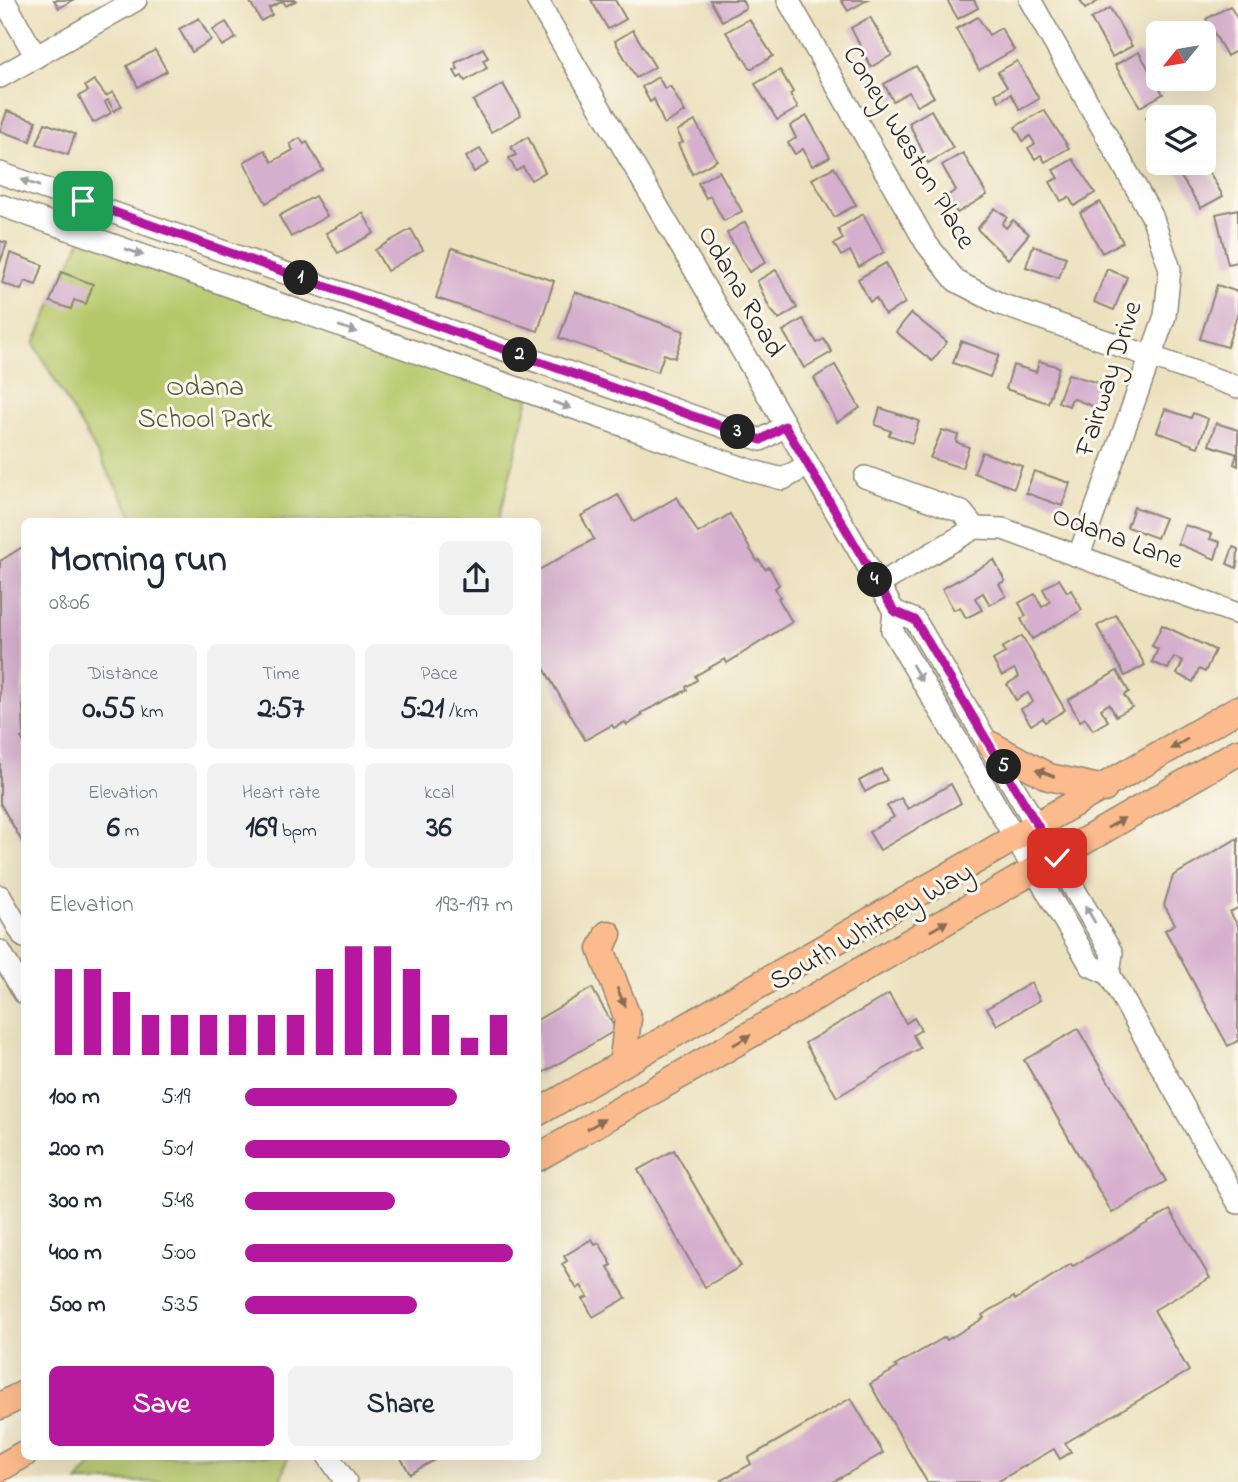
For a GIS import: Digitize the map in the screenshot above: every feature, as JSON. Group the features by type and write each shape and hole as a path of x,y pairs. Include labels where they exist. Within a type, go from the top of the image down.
{"main road":[{"name":"South Whitney Way","path":"541,1111 1014,837 1104,789 1238,709"},
{"path":"992,745 1049,777 1104,789"},
{"name":"South Whitney Way","path":"541,1156 1238,752"},
{"path":"608,934 601,949 628,1019 622,1065"},
{"path":"683,1074 702,1018"},
{"path":"629,1105 667,1038"},
{"path":"0,1406 21,1396"},
{"path":"0,1468 21,1456"}],"street":[{"path":"4,0 36,57"},
{"path":"0,78 136,0"},
{"name":"Odana Road","path":"537,0 878,585 894,611 915,620 992,745 1112,953 1108,974"},
{"name":"Coney Weston Place","path":"788,0 926,243 956,281 999,304 1238,387"},
{"name":"Fairway Drive","path":"1030,0 1152,216 1170,269 1165,316 1079,555"},
{"path":"0,173 761,440 785,426"},
{"path":"0,205 749,470 783,479 808,465"},
{"path":"865,477 962,512 975,528 878,585"},
{"name":"Odana Lane","path":"975,528 1003,529 1238,614"},
{"name":"Odana Road","path":"894,611 892,631 1091,966 1108,974 1238,1203"},
{"path":"0,895 21,932"},
{"path":"0,951 21,988"},
{"path":"331,1460 346,1482"}],"green space":[{"name":"Odana School Park","path":"83,234 530,393 500,518 134,518 34,344"},
{"path":"96,1460 287,1460 280,1482 77,1482"}],"building":[{"path":"54,0 73,0 59,8"},
{"path":"249,0 297,0 286,6 283,1 269,8 272,15 261,21"},
{"path":"591,0 615,0 626,19 608,29"},
{"path":"710,0 742,0 746,8 722,21"},
{"path":"841,0 867,0 848,11"},
{"path":"947,0 974,0 978,8 958,19"},
{"path":"1080,0 1100,0 1085,9"},
{"path":"1230,6 1238,20 1238,50 1227,56 1216,37 1216,21 1206,19"},
{"path":"1110,8 1132,46 1112,57 1091,19"},
{"path":"870,17 892,55 871,67 851,28"},
{"path":"978,17 989,35 1001,28 1014,50 979,70 956,29"},
{"path":"199,18 211,40 192,52 179,29"},
{"path":"749,19 773,56 751,69 726,32"},
{"path":"226,22 236,38 222,46 213,30"},
{"path":"633,30 655,67 636,78 615,41"},
{"path":"483,48 488,58 483,60 487,68 465,81 462,76 458,78 454,71 458,69 455,63"},
{"path":"155,50 167,71 138,87 127,66"},
{"path":"1139,52 1146,64 1146,91 1161,91 1163,94 1140,107 1115,65"},
{"path":"1017,61 1039,99 1020,110 1011,94 999,101 995,94 1007,87 998,72"},
{"path":"916,66 934,97 917,106 909,92 893,101 884,84"},
{"path":"780,70 793,92 790,94 798,108 777,120 755,84"},
{"path":"658,77 665,89 670,86 685,112 664,124 654,99 650,102 642,87"},
{"path":"94,80 106,96 113,92 122,106 114,111 108,100 105,102 111,113 93,123 79,96 88,91 85,86"},
{"path":"503,84 521,115 491,132 473,101"},
{"path":"931,110 953,148 928,163 909,123"},
{"path":"1044,110 1069,148 1045,162 1041,155 1035,159 1028,148 1035,144 1030,136 1023,141 1015,127"},
{"path":"7,111 36,121 30,141 0,131"},
{"path":"807,116 830,157 812,166 803,149 795,154 788,143 796,138 790,126"},
{"path":"695,121 717,160 692,174 678,144 683,142 677,131"},
{"path":"45,123 75,134 68,155 37,144"},
{"path":"528,137 545,172 531,180 523,167 516,171 509,158 516,155 511,147"},
{"path":"300,138 304,144 307,142 323,170 266,203 244,162 265,150 272,162 293,150 290,144"},
{"path":"480,149 489,163 474,172 466,157"},
{"path":"963,153 987,195 957,213 947,196 956,190 942,165"},
{"path":"1073,159 1095,193 1074,206 1069,197 1061,201 1050,182 1058,178 1053,170"},
{"path":"834,167 856,205 834,217 812,179"},
{"path":"719,171 742,211 724,221 710,196 706,198 698,183"},
{"path":"1180,175 1211,175 1223,196 1201,208"},
{"path":"315,196 327,216 291,237 279,216"},
{"path":"1100,202 1123,242 1102,253 1080,213"},
{"path":"995,208 1007,217 1002,224 1006,228 1013,220 1029,234 1008,259 977,229"},
{"path":"1238,209 1238,262 1228,264 1216,214"},
{"path":"363,213 374,233 338,253 326,233"},
{"path":"863,214 884,252 859,267 850,251 841,256 834,244 843,239 838,229"},
{"path":"745,222 766,262 749,272 727,233"},
{"path":"411,229 423,250 387,271 375,250"},
{"path":"0,241 7,243 0,263"},
{"path":"1033,246 1066,257 1059,278 1026,267"},
{"path":"452,248 554,281 538,331 436,298"},
{"path":"10,253 43,265 36,285 25,281 21,290 2,283"},
{"path":"886,263 905,303 885,315 876,298 870,302 858,279"},
{"path":"1107,269 1127,277 1114,310 1094,302"},
{"path":"776,270 797,308 779,319 770,309 757,281"},
{"path":"61,272 93,284 86,304 74,300 71,309 50,302"},
{"path":"1217,285 1238,292 1238,312 1227,347 1200,339"},
{"path":"575,292 684,331 675,358 664,354 658,372 559,338"},
{"path":"911,313 947,342 932,361 896,332"},
{"path":"803,319 817,343 824,339 832,352 804,368 783,331"},
{"path":"961,341 999,355 990,377 953,363"},
{"path":"1039,361 1059,367 1048,403 1006,389 1013,365 1036,372"},
{"path":"835,365 860,408 837,422 814,378"},
{"path":"1068,374 1105,385 1097,408 1072,398 1069,406 1058,402"},
{"path":"880,408 919,421 912,443 889,435 891,431 875,425"},
{"path":"1165,409 1191,418 1193,413 1208,419 1198,447 1157,432"},
{"path":"1216,423 1238,430 1238,466 1234,464 1237,454 1209,445"},
{"path":"942,430 958,435 956,442 969,447 962,468 930,458"},
{"path":"982,452 1022,466 1014,488 974,473"},
{"path":"1034,471 1070,483 1062,506 1026,493"},
{"path":"618,495 634,522 677,497 698,533 730,514 757,561 759,560 765,569 769,567 779,585 775,588 780,597 778,598 792,622 727,663 725,659 695,676 697,680 686,687 687,690 641,713 643,715 627,725 625,722 614,728 612,725 585,740 541,663 541,569 594,539 581,516"},
{"path":"1134,507 1165,518 1157,538 1127,527"},
{"path":"1185,525 1212,534 1210,539 1220,542 1215,559 1178,544"},
{"path":"1233,547 1238,549 1237,568 1227,564"},
{"path":"21,548 21,840 0,803 0,561"},
{"path":"994,560 1005,581 999,584 1006,596 990,605 983,593 975,598 982,610 966,618 960,607 954,610 942,589"},
{"path":"1059,579 1067,592 1071,590 1082,610 1032,639 1021,619 1026,616 1019,603 1035,594 1042,607 1050,602 1043,589"},
{"path":"1116,615 1145,665 1125,676 1097,626"},
{"path":"1162,625 1215,650 1205,672 1199,669 1193,682 1177,674 1183,661 1174,657 1168,669 1152,662 1158,649 1152,646"},
{"path":"1022,636 1065,710 1045,722 1043,718 1031,725 1021,709 1033,702 1028,693 1016,700 1007,684 1019,677 1014,669 1002,676 993,660 1005,653 1002,648"},
{"path":"1117,671 1129,692 1124,695 1132,707 1116,716 1109,704 1101,709 1108,721 1093,730 1085,718 1080,721 1068,700"},
{"path":"881,769 887,780 865,792 859,781"},
{"path":"951,784 961,803 880,850 869,832 894,817 887,806 901,798 908,809"},
{"path":"1238,838 1238,908 1230,912 1238,926 1238,1041 1228,1046 1165,930 1175,924 1164,905 1173,876"},
{"path":"1031,983 1040,1000 997,1025 987,1008"},
{"path":"592,988 616,1030 541,1074 541,1018"},
{"path":"889,994 906,1023 914,1018 921,1030 913,1035 920,1048 837,1097 805,1043"},
{"path":"1078,1029 1166,1181 1112,1213 1024,1060"},
{"path":"674,1150 741,1266 705,1287 638,1170"},
{"path":"1170,1210 1210,1278 1154,1310 1189,1371 1065,1443 1071,1452 1060,1459 1054,1449 997,1482 927,1482 870,1384 945,1337 947,1340 984,1318 982,1315 1014,1297 1015,1300 1071,1264 1073,1266"},
{"path":"592,1239 595,1245 599,1243 612,1265 608,1267 626,1298 593,1317 583,1299 588,1297 581,1286 577,1289 562,1264 567,1261 564,1256"},
{"path":"851,1398 883,1453 833,1482 719,1482 751,1464 748,1458"},
{"path":"402,1460 434,1460 410,1474"}],"route":[{"path":"83,201 761,440 785,426 894,611 915,620 929,641 1057,858"}]}
